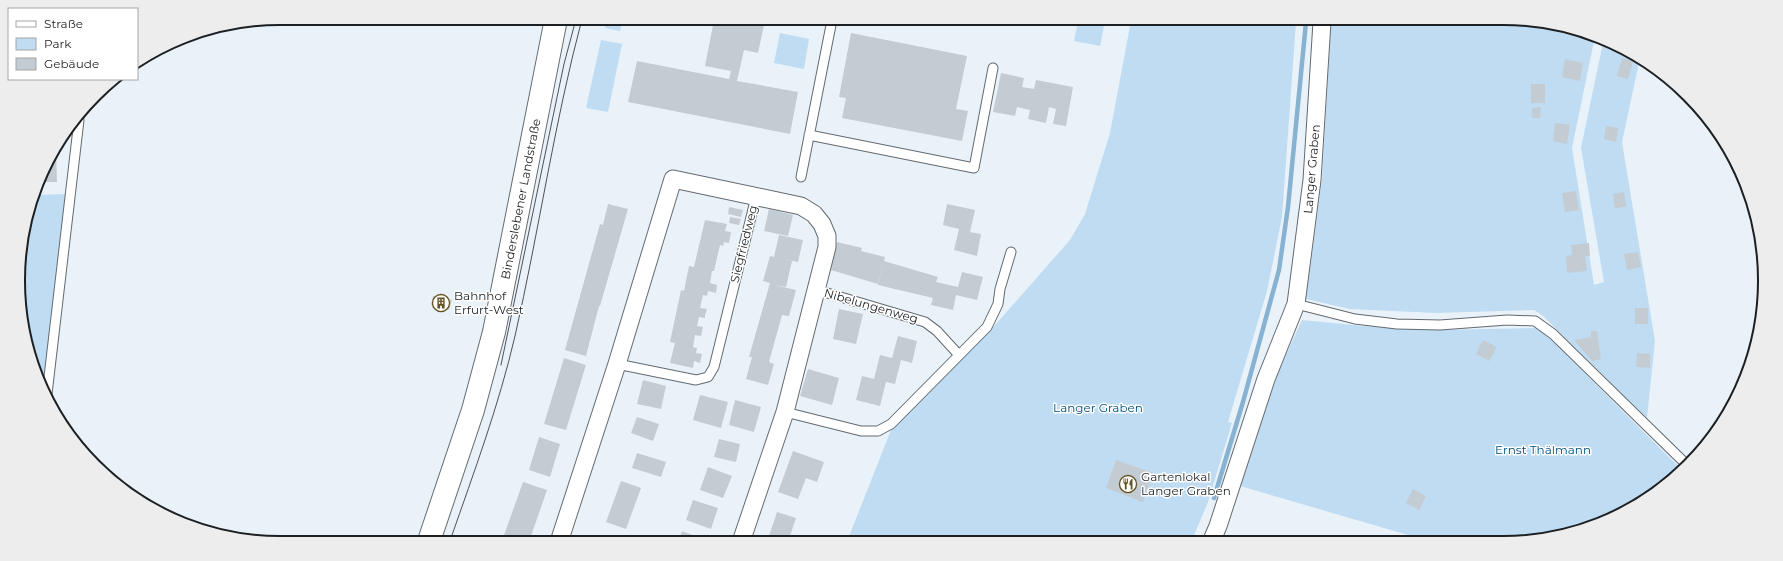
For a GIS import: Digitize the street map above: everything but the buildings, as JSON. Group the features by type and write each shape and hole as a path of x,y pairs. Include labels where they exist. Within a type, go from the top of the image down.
{"main road":[{"name":"Binderslebener Landstraße","path":"431,536 473,410 494,332 555,25"}],"street":[{"name":"Langer Graben","path":"1214,536 1266,379 1296,304 1312,180 1322,25"},
{"name":"Siegfriedweg","path":"561,536 617,364 673,179 756,197"},
{"name":"Nibelungenweg","path":"743,536 785,412 827,247 826,236 822,224 807,209 756,197"}],"lane":[{"path":"801,177 831,25"},
{"path":"809,135 974,168 993,68"},
{"path":"49,389 79,124"},
{"name":"Siegfriedweg","path":"617,364 696,380 708,377 714,367 756,197"},
{"path":"785,412 861,431 878,431 891,424 987,327 998,304 1000,289 1011,252"},
{"name":"Nibelungenweg","path":"817,290 925,322 937,331 959,355"},
{"path":"1296,304 1355,319 1397,324 1440,325 1507,320 1535,321 1553,334 1683,461"}],"green space":[{"path":"606,25 622,25 620,31 605,28"},
{"path":"1077,25 1104,25 1100,46 1074,41"},
{"name":"Langer Graben","path":"1130,25 1296,25 1282,217 1267,291 1228,422 1232,423 1208,502 1194,536 849,536 891,430 988,333 1070,240 1085,214 1110,133"},
{"path":"1331,25 1502,25 1536,27 1569,34 1594,42 1572,148 1594,285 1604,282 1581,148 1603,45 1639,65 1622,142 1655,341 1647,418 1542,315 1534,310 1436,313 1350,309 1306,299 1322,180"},
{"path":"780,33 809,39 804,69 774,63"},
{"path":"601,40 622,44 608,112 586,108"},
{"path":"66,194 45,379 30,330 27,314 25,280 27,247 34,214 40,195"},
{"name":"Ernst Thälmann","path":"1302,320 1363,326 1436,330 1537,328 1548,337 1678,466 1644,493 1616,510 1569,527 1536,534 1502,536 1408,536 1240,486 1274,381"}],"waterway":[{"path":"1214,498 1243,402 1279,270 1288,207 1306,25"}],"tram line":[{"path":"501,365 564,64 574,25"},
{"path":"452,536 486,438 509,362 524,297 563,98 580,25"}],"place":[{"name":"Bahnhof Erfurt-West","path":"441,303"},
{"name":"Gartenlokal Langer Graben","path":"1128,484"}]}
